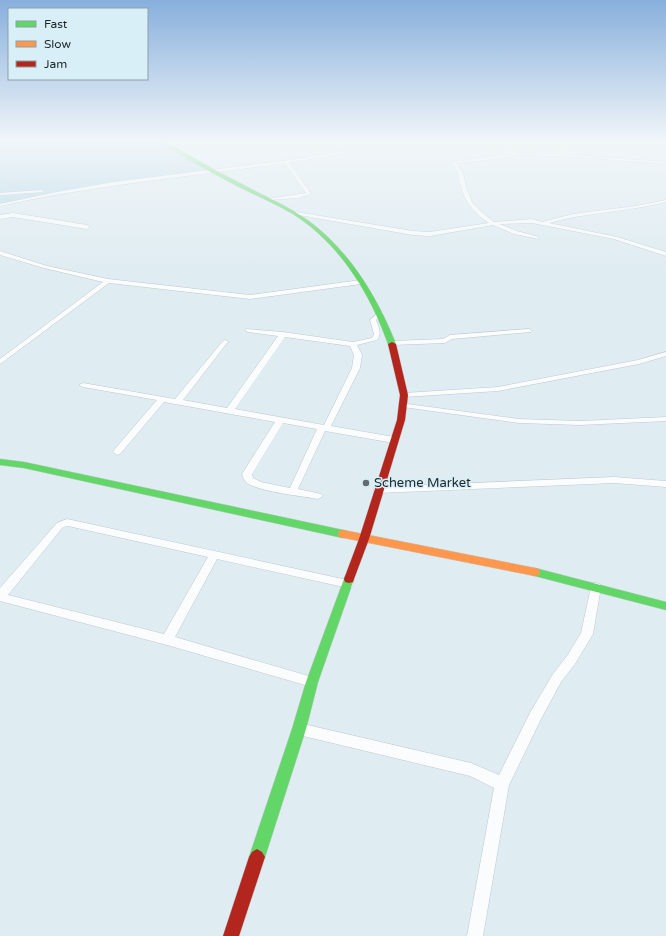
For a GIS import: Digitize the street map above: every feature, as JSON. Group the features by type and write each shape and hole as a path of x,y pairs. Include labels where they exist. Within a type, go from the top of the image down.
{"main road":[{"path":"231,936 299,729 312,682 364,539 401,420 404,395 392,344 380,313 338,249 320,232 296,214 240,185"},
{"path":"0,462 24,465 118,484 364,539 534,572 666,606"}],"street":[{"path":"0,205 68,191 114,185"},
{"path":"269,199 298,197 309,194 302,185"},
{"path":"462,185 468,200 476,210 493,223 514,233 537,238"},
{"path":"0,194 38,191 68,191"},
{"path":"544,223 560,217 648,206 666,201"},
{"path":"296,214 412,233 430,234 493,223 522,221 544,223 615,238 666,254"},
{"path":"0,217 13,215 87,227"},
{"path":"0,254 46,267 108,281 250,297 361,282"},
{"path":"0,362 108,281"},
{"path":"248,330 353,344 375,339 377,334 373,320 380,313"},
{"path":"392,344 445,341 450,337 529,331"},
{"path":"230,410 283,334"},
{"path":"178,401 225,342"},
{"path":"294,491 324,428 356,368 358,355 353,344"},
{"path":"404,395 498,388 640,362 666,354"},
{"path":"83,384 394,440"},
{"path":"117,452 163,398"},
{"path":"403,405 519,421 580,423 666,419"},
{"path":"281,419 247,474 249,480 259,484 318,496"},
{"path":"378,490 607,480 666,484"},
{"path":"312,682 167,640 0,596 55,531 67,522 348,584"},
{"path":"167,640 215,554"},
{"path":"475,936 502,784 536,715 557,678 571,660 587,634 596,587"},
{"path":"299,729 471,770 502,784"}],"shaded area":[{"path":"0,185 106,185 104,185 0,204"}],"traffic: fast":[{"path":"238,185 296,214 327,239 354,271 366,289 385,325 392,344"},
{"path":"0,462 24,465 343,534"},
{"path":"535,572 666,606"},
{"path":"257,857 299,729 312,682 349,579"}],"traffic: slow":[{"path":"343,534 535,572"}],"traffic: jam":[{"path":"349,579 364,539 401,420 404,395 392,344"},
{"path":"231,936 257,857"}],"place":[{"name":"Scheme Market","path":"366,483"}]}
